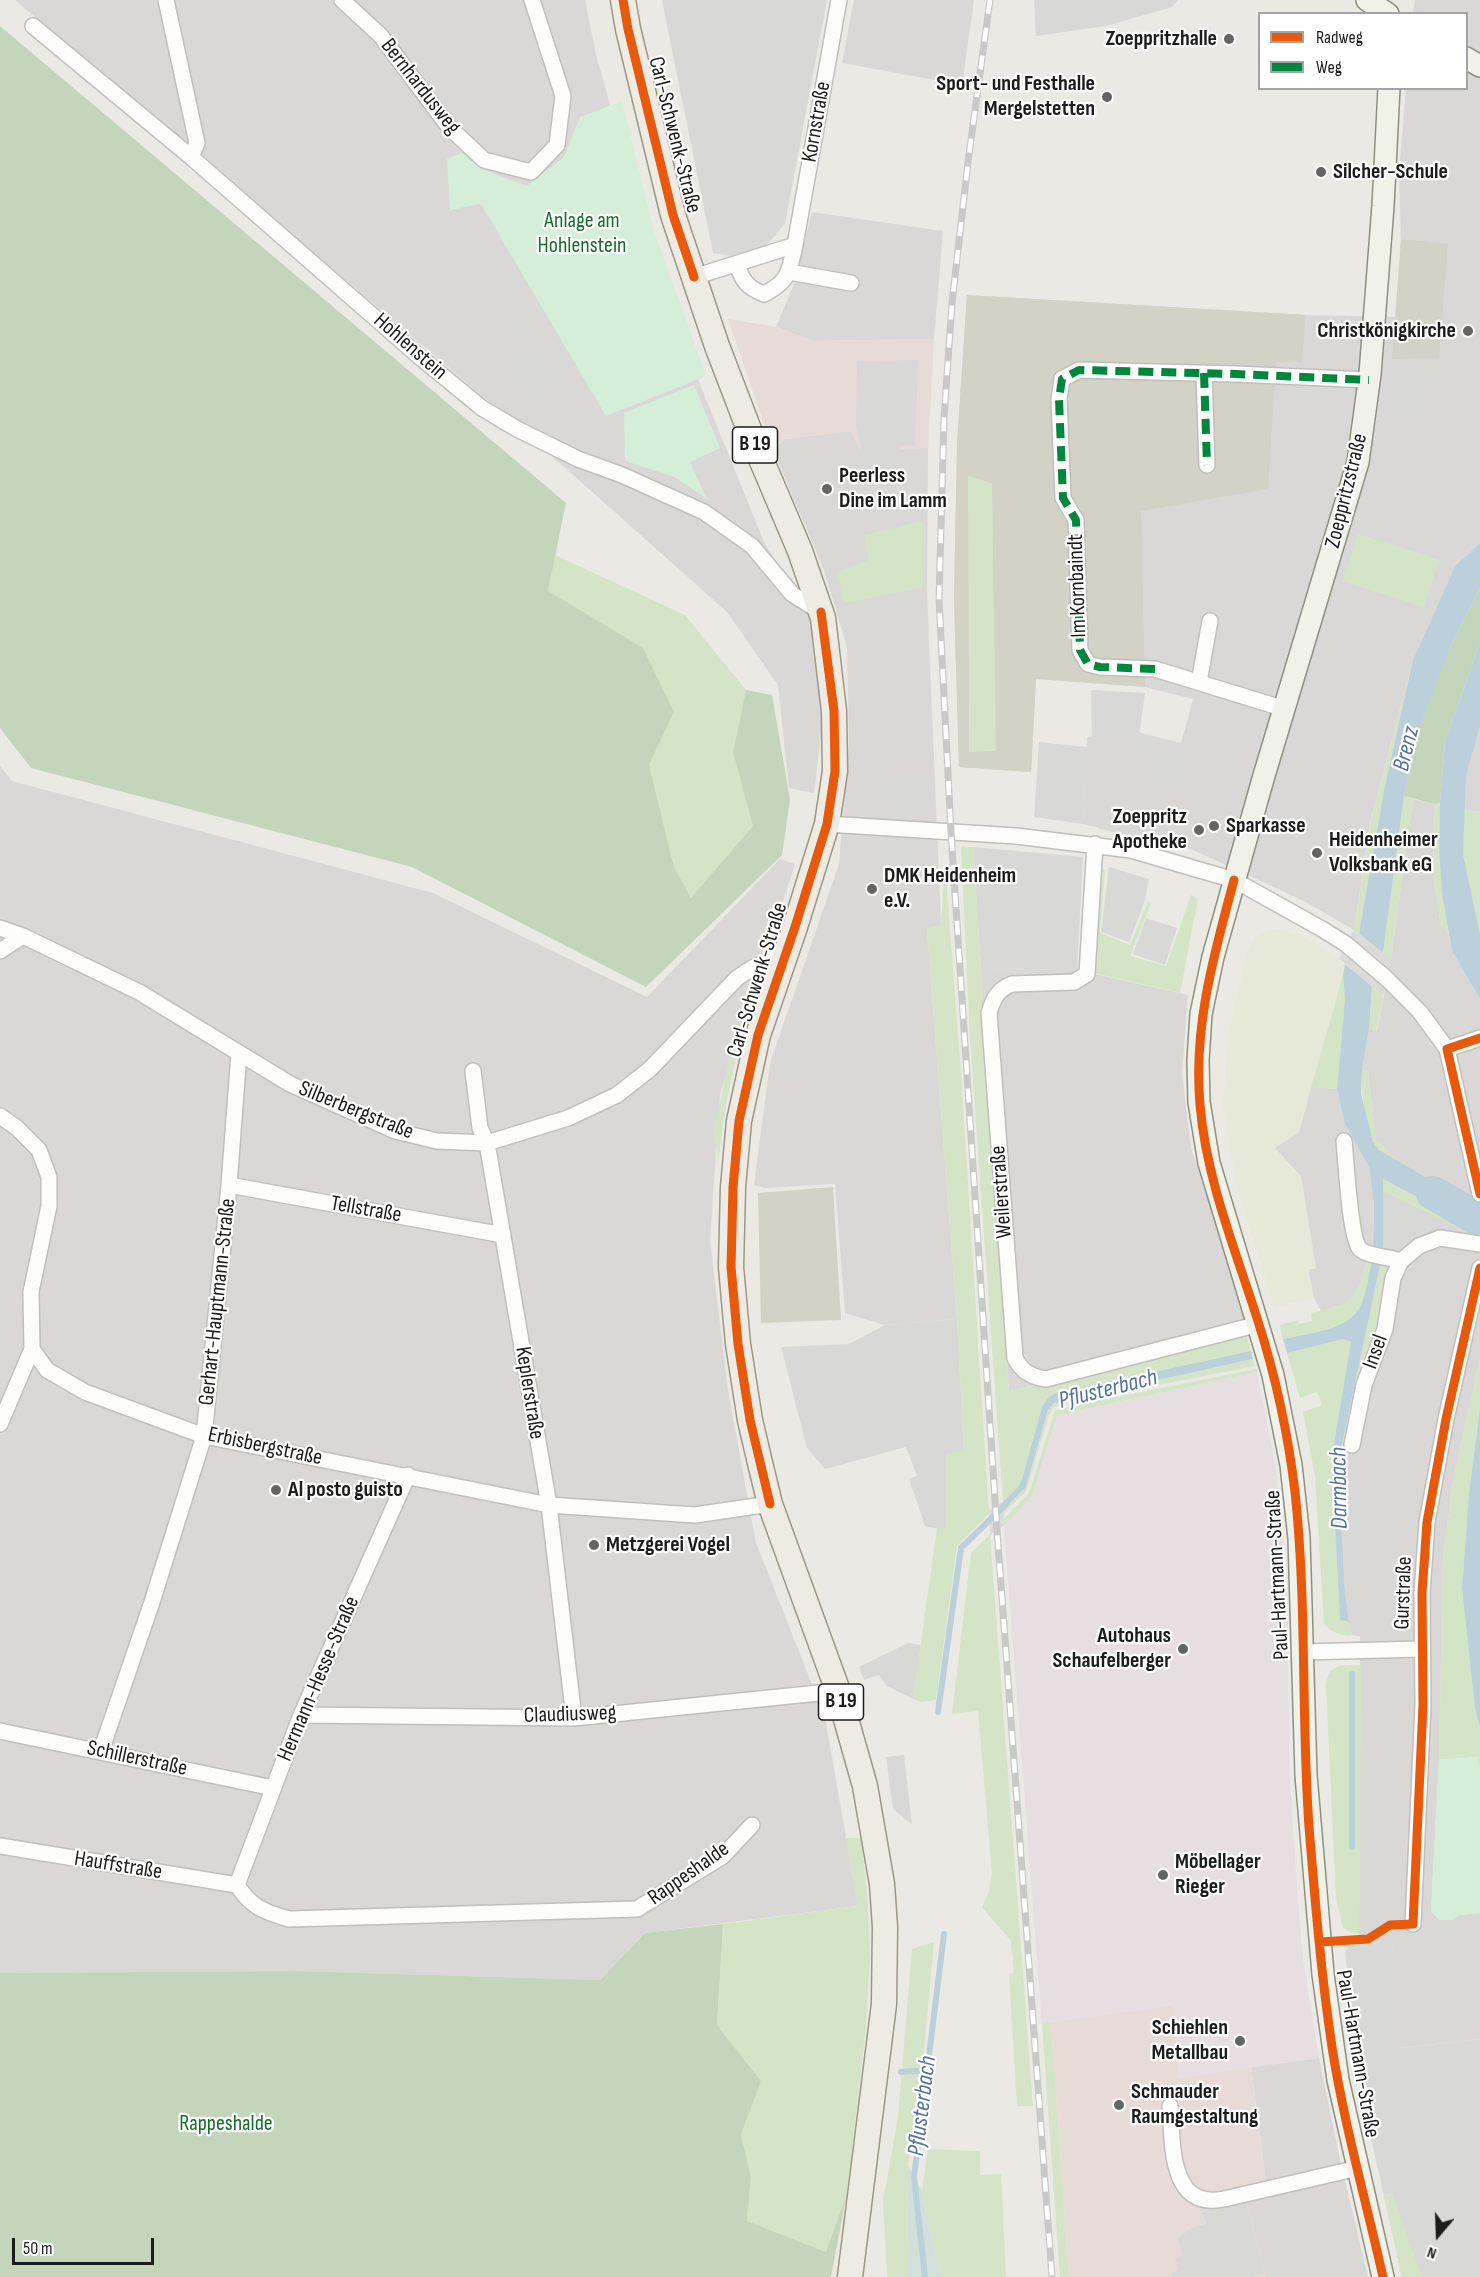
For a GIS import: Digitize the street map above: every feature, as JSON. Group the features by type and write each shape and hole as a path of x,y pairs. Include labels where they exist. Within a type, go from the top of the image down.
{"main road":[{"name":"Carl-Schwenk-Straße","path":"623,0 673,215 721,357 800,551 834,711 835,771 827,824 758,1035 739,1121 732,1187 731,1267 738,1344 750,1420 770,1504 838,1691 870,1809 880,1868 884,1908 885,1965 882,2023 850,2277"},
{"path":"1367,0 1385,12"},
{"name":"Zoeppritzstraße","path":"1234,880 1358,462 1370,380 1389,90"},
{"name":"Paul-Hartmann-Straße","path":"1234,880 1213,957 1201,1014 1198,1060 1199,1102 1209,1163 1264,1342 1286,1434 1295,1493 1301,1584 1308,1809 1323,1974 1332,2049 1383,2277"}],"street":[{"path":"166,0 197,143 191,157"},
{"name":"Bernhardusweg","path":"342,0 381,36 449,128 484,160 531,172 557,145 563,96 532,0"},
{"name":"Kornstraße","path":"789,272 839,0"},
{"name":"Hohlenstein","path":"33,26 191,157 421,358 482,408 517,429 578,459 622,474 704,512 752,546 792,594 812,607"},
{"path":"694,277 795,245"},
{"path":"737,264 741,279 752,290 764,294 780,286 789,272 851,283"},
{"name":"Im Kornbaindt","path":"1285,709 1155,669 1100,667 1088,664 1080,650 1076,520 1063,498 1059,399 1062,379 1078,370 1370,380"},
{"path":"1204,373 1207,465"},
{"path":"1199,682 1210,621"},
{"path":"827,824 1016,836 1095,844 1131,850 1234,880 1346,944 1387,979 1420,1012 1447,1049 1480,1194"},
{"name":"Weilerstraße","path":"1095,844 1087,974 1074,982 1012,984 1004,987 996,994 989,1013 1015,1358 1019,1367 1028,1373 1046,1379 1264,1342"},
{"name":"Silberbergstraße","path":"0,928 23,936 139,992 290,1084 395,1131 437,1141 487,1143 568,1118 617,1095 650,1069 737,978 752,968 770,961 790,942"},
{"path":"0,951 23,936"},
{"path":"1447,1049 1480,1038"},
{"name":"Gerhart-Hauptmann-Straße","path":"101,1751 152,1602 204,1436 230,1185 239,1053"},
{"name":"Keplerstraße","path":"473,1071 480,1128 487,1143 549,1505 574,1718"},
{"path":"0,1116 17,1128 39,1150 49,1177 49,1206 31,1292 32,1349 0,1424"},
{"path":"1344,1141 1356,1242 1360,1249 1401,1261 1419,1246 1440,1238 1480,1244"},
{"name":"Tellstraße","path":"230,1185 503,1235"},
{"name":"Insel","path":"1352,1445 1364,1385 1385,1329 1393,1278 1401,1261"},
{"name":"Gurstraße","path":"1413,1924 1423,1705 1424,1563 1431,1490 1480,1268"},
{"name":"Erbisbergstraße","path":"32,1349 47,1370 85,1392 204,1436 549,1505 696,1515 770,1504"},
{"name":"Hermann-Hesse-Straße","path":"237,1885 301,1715 408,1475"},
{"name":"Gurstraße","path":"1302,1652 1422,1649"},
{"name":"Claudiusweg","path":"301,1715 574,1718 838,1691"},
{"name":"Schillerstraße","path":"0,1731 273,1788"},
{"name":"Rappeshalde","path":"237,1885 244,1896 262,1912 289,1919 637,1909 723,1856 752,1825"},
{"name":"Hauffstraße","path":"0,1846 237,1885"},
{"name":"Paul-Hartmann-Straße","path":"1170,2106 1177,2174 1184,2186 1202,2199 1224,2199 1358,2168"}],"shaded area":[{"path":"15,0 585,0 596,55 665,298 764,542 814,622 825,702 814,793 789,788 778,685 727,612 526,433"},
{"path":"662,0 827,0 785,224 766,246 731,256 713,253"},
{"path":"854,0 974,0 962,85 842,63"},
{"path":"1034,0 1178,0 1172,7 1106,26 1036,36"},
{"path":"1415,0 1480,0 1480,543 1455,566 1413,660 1370,823 1354,930 1304,901 1193,850 1083,824 1087,737 1137,732 1181,743 1193,699 1145,687 1036,679 1031,772 959,767 954,599 957,444 967,295 1306,315 1395,317 1393,359 1448,243 1401,239 1399,172 1406,90 1468,90 1468,12 1413,12"},
{"path":"812,212 943,231 934,339 812,341 776,327 794,284"},
{"path":"469,239 475,251 455,261 449,250"},
{"path":"1401,239 1448,243 1439,358 1392,359"},
{"path":"967,295 1306,315 1302,362 1276,362 1268,489 1141,511 1145,687 1036,679 1031,772 959,767 954,599 957,444"},
{"path":"531,311 538,325 497,347 490,333"},
{"path":"728,319 776,327 812,341 934,339 928,448 860,449 851,431 785,439 773,450"},
{"path":"538,346 548,363 516,382 506,364"},
{"path":"918,360 915,445 900,446 900,461 886,463 878,475 879,480 864,483 861,475 866,469 856,426 857,361"},
{"path":"549,366 561,387 538,400 526,379"},
{"path":"1394,367 1438,367 1423,412 1388,410"},
{"path":"851,431 860,449 928,448 927,593 941,925 927,929 957,1319 885,1325 845,1313 835,1184 765,1188 754,1185 770,1063 839,864 849,742 847,647 824,570 773,450 785,439"},
{"path":"793,442 807,479 797,485 783,450"},
{"path":"1091,690 1145,693 1139,736 1190,756 1183,788 1152,777 1146,765 1147,749 1092,738"},
{"path":"1480,727 1480,812 1464,810 1466,776"},
{"path":"1039,742 1087,747 1083,824 1034,817"},
{"path":"0,766 12,781 433,893 647,997 780,859 795,864 720,1094 710,1241 728,1390 756,1543 825,1717 858,1906 645,1933 600,1980 296,1971 0,1973"},
{"path":"883,776 931,777 931,812 884,808"},
{"path":"1413,799 1435,804 1433,873 1441,926 1448,933 1452,951 1480,999 1480,1208 1401,1163 1376,1140 1368,1072 1362,1070 1369,1029 1377,1031 1391,959"},
{"path":"1282,811 1309,819 1304,833 1278,826"},
{"path":"1101,816 1125,821 1124,826 1142,831 1141,838 1099,829"},
{"path":"921,839 921,861 878,860 877,840"},
{"path":"973,847 1083,857 1077,970 981,969"},
{"path":"1109,867 1149,879 1144,903 1129,942 1101,932"},
{"path":"1146,918 1177,928 1165,965 1133,954"},
{"path":"981,969 1077,970 1188,995 1182,1073 1191,1148 1252,1333 1009,1391"},
{"path":"783,1054 808,1061 802,1082 778,1076"},
{"path":"1311,1087 1337,1089 1345,1124 1369,1167 1374,1205 1372,1260 1366,1264 1360,1285 1352,1299 1321,1311 1314,1298 1308,1269 1316,1268 1274,1148 1299,1132"},
{"path":"833,1187 841,1320 761,1323 758,1193"},
{"path":"1383,1191 1475,1233 1476,1229 1480,1232 1480,1358 1454,1476 1443,1556 1439,1760 1431,1911 1439,1920 1452,1920 1458,1915 1480,1913 1480,2039 1400,2048 1392,1943 1359,1945 1360,1636 1352,1635 1349,1622 1340,1504 1347,1446 1359,1382 1376,1330 1387,1276 1381,1261"},
{"path":"1383,1191 1470,1234 1469,1238 1399,1251 1383,1249"},
{"path":"957,1319 964,1451 946,1454 946,1530 925,1526 909,1479 917,1476 906,1447 825,1469 807,1448 781,1347 849,1344 885,1325"},
{"path":"1257,1372 1276,1470 1283,1532 1287,1604 1290,1783 1297,1887 1303,1960 1319,2058 1178,2078 1173,2005 1042,2024 1004,1526 1032,1497 1057,1415"},
{"path":"908,1643 921,1645 913,1699 887,1686 879,1675 864,1680 859,1667"},
{"path":"904,1755 912,1825 893,1809 886,1757"},
{"path":"230,1860 231,1872 210,1874 208,1863"},
{"path":"1392,1942 1401,2048 1480,2039 1480,2277 1402,2277 1367,2120 1354,2046 1345,1951 1351,1946"},
{"path":"1173,2005 1178,2078 1251,2067 1268,2196 1246,2202 1266,2277 1069,2277 1051,2022"},
{"path":"1319,2058 1368,2277 1266,2277 1246,2202 1268,2196 1251,2067"},
{"path":"908,2166 922,2190 941,2277 907,2277"},
{"path":"1246,2202 1265,2274 1253,2277 1172,2277 1171,2273 1179,2271 1175,2258 1183,2255 1178,2239 1191,2228 1206,2224 1203,2211"}],"green space":[{"path":"0,26 566,503 548,591 643,648 674,712 649,765 674,867 691,898 753,826 733,752 746,690 772,695 790,800 782,855 646,987 412,867 31,768 0,728"},
{"name":"Anlage am Hohlenstein","path":"622,101 654,231 706,376 606,416 481,204 450,210 447,159 461,153 482,169 527,186 564,157 580,117"},
{"path":"694,385 720,448 690,462 707,499 675,477 625,461 624,413"},
{"path":"968,476 992,483 996,751 969,752"},
{"path":"923,521 924,587 844,603 836,572 869,560 864,535"},
{"path":"1358,534 1439,560 1424,607 1343,581"},
{"path":"555,555 685,615 746,690 733,752 754,826 691,899 674,867 649,765 674,712 548,592"},
{"path":"1480,588 1480,643 1445,742 1440,803 1435,804 1404,796 1417,733 1434,686 1452,643"},
{"path":"1413,660 1384,790 1359,934 1354,930 1371,821"},
{"path":"1404,796 1413,799 1391,959 1383,953"},
{"path":"1440,803 1439,847 1448,933 1441,926 1433,873 1435,804"},
{"path":"1464,810 1480,812 1480,934 1463,854"},
{"path":"961,847 973,847 1009,1391 1246,1334 1251,1351 1056,1393 1048,1398 1042,1407 1022,1479 1018,1487 1003,1502 970,1039"},
{"path":"945,865 961,1073 989,1514 957,1546 936,1700 921,1702 913,1699 937,1528 946,1529 946,1454 964,1450 957,1319 927,929 941,925"},
{"path":"1100,867 1105,870 1100,933 1130,945 1148,901 1151,903 1130,956 1166,966 1191,895 1198,899 1180,993 1094,973"},
{"path":"1277,929 1314,942 1345,964 1299,1132 1275,1148 1301,1176 1316,1268 1308,1270 1314,1298 1274,1307 1236,1184 1223,1106 1228,1037 1247,951 1255,936"},
{"path":"1343,975 1345,999 1337,1089 1311,1087"},
{"path":"1372,986 1383,996 1376,1031 1369,1029"},
{"path":"747,1012 726,1104 719,1160 713,1134 735,1034"},
{"path":"1362,1070 1368,1072 1376,1139 1401,1163 1377,1148 1369,1133 1362,1088"},
{"path":"1382,1179 1476,1229 1475,1233 1470,1234 1383,1191"},
{"path":"1372,1260 1367,1287 1357,1312 1339,1325 1283,1339 1280,1325 1298,1320 1299,1324 1312,1321 1311,1313 1349,1300 1358,1287 1366,1264"},
{"path":"1381,1261 1387,1265 1384,1294 1356,1396 1340,1504 1341,1449"},
{"path":"1343,1339 1351,1342 1333,1449 1332,1472 1340,1620 1349,1622 1352,1635 1337,1633 1324,1624 1315,1476 1303,1412 1322,1405 1317,1392 1300,1398 1287,1353"},
{"path":"1480,1358 1480,1408 1469,1494 1462,1589 1475,1708 1480,1728 1480,1769 1477,1757 1439,1760 1443,1556 1454,1476"},
{"path":"1253,1359 1255,1366 1060,1404 1053,1408 1026,1491 1003,1514 1003,1510 1026,1487 1048,1410 1054,1403"},
{"path":"1257,1369 1257,1372 1057,1415 1032,1497 1004,1526 1004,1519 1029,1493 1055,1411"},
{"path":"990,1535 1033,2106 1017,2106 1009,1974 1014,1973 1011,1941 982,1907 989,1891 992,1874 978,1711 952,1714 971,1553"},
{"path":"1361,1665 1359,1934 1343,1928 1336,1898 1326,1685 1330,1672 1334,1669"},
{"path":"1477,1757 1480,1769 1480,1913 1458,1915 1452,1920 1439,1920 1431,1911 1439,1760"},
{"path":"846,1838 861,1838 868,1904 870,1957 866,2026 847,2193 826,2252 747,2221 751,2177 741,2135 761,2081 717,2025 723,1924 858,1906"},
{"name":"Rappeshalde","path":"723,1924 717,2025 761,2081 741,2135 751,2177 747,2221 826,2252 847,2193 831,2277 0,2277 0,1973 296,1971 600,1980 645,1933"},
{"path":"934,1942 923,2061 908,2166 907,2277 887,2277 883,2201 898,2117 912,1949"},
{"path":"1051,2022 1069,2277 1060,2277 1042,2024"},
{"path":"928,2149 980,2151 980,2175 1001,2174 1006,2277 941,2277 922,2190"},
{"path":"1392,2192 1422,2277 1402,2277 1384,2195"}],"water":[{"path":"1480,543 1480,588 1452,643 1417,733 1404,796 1383,953 1359,934 1384,790 1413,660 1455,566"},
{"path":"1480,643 1480,727 1466,776 1463,854 1480,934 1480,999 1452,951 1442,894 1439,847 1445,742"},
{"path":"1345,964 1372,986 1361,1094 1373,1142 1379,1150 1474,1205 1476,1229 1383,1179 1383,1249 1373,1247 1374,1205 1369,1167 1345,1124 1337,1089 1345,999 1343,975"},
{"path":"1372,1260 1381,1261 1341,1449 1340,1504 1349,1622 1340,1620 1332,1472 1333,1449 1351,1342 1343,1339 1287,1353 1283,1339 1339,1325 1357,1312 1367,1287"},
{"path":"1251,1351 1253,1359 1054,1403 1048,1410 1026,1487 1003,1510 1003,1502 1018,1487 1022,1479 1042,1407 1048,1398 1056,1393"},
{"path":"1480,1408 1480,1728 1475,1708 1462,1589 1469,1494"}],"pier":[{"path":"1354,930 1391,959 1383,996 1339,958"},
{"path":"1003,1502 1004,1526 990,1535 989,1510"}],"waterway":[{"name":"Brenz","path":"1433,1193 1480,1220"},
{"name":"Pflusterbach","path":"938,1712 961,1548 1007,1503"},
{"name":"Darmbach","path":"1352,1674 1352,1847"},
{"name":"Pflusterbach","path":"925,2277 914,2177 944,1934"},
{"path":"901,2072 928,2070"}],"railway":[{"path":"990,0 952,303 944,418 939,599 951,832 997,1530 1052,2277"}],"marked path":[{"path":"1155,669 1100,667 1088,664 1080,650 1076,520 1063,498 1059,399 1062,379 1079,370 1369,380"},
{"path":"1204,373 1207,465"}],"cycle path":[{"path":"623,0 673,215 694,277"},
{"path":"770,1504 750,1420 738,1344 731,1267 733,1187 739,1121 758,1035 827,824 835,771 834,711 821,612"},
{"path":"1234,880 1219,935 1202,1019 1200,1105 1208,1159 1270,1361 1285,1426 1292,1470 1299,1533 1309,1827 1321,1965 1337,2076 1383,2277"},
{"path":"1480,1038 1447,1049 1480,1194"},
{"path":"1320,1942 1368,1939 1390,1925 1413,1924 1423,1705 1422,1593 1427,1522 1446,1419 1480,1268"}],"place":[{"name":"Zoeppritzhalle","path":"1229,39"},
{"name":"Sport- und Festhalle Mergelstetten","path":"1107,97"},
{"name":"Silcher-Schule","path":"1321,172"},
{"name":"Christkönigkirche","path":"1468,331"},
{"name":"Peerless Dine im Lamm","path":"827,489"},
{"name":"Sparkasse","path":"1214,826"},
{"name":"Zoeppritz Apotheke","path":"1199,830"},
{"name":"Heidenheimer Volksbank eG","path":"1317,853"},
{"name":"DMK Heidenheim e.V.","path":"872,889"},
{"name":"Al posto guisto","path":"276,1490"},
{"name":"Metzgerei Vogel","path":"594,1545"},
{"name":"Autohaus Schaufelberger","path":"1183,1649"},
{"name":"Möbellager Rieger","path":"1163,1875"},
{"name":"Schiehlen Metallbau","path":"1240,2041"},
{"name":"Schmauder Raumgestaltung","path":"1119,2105"}]}
